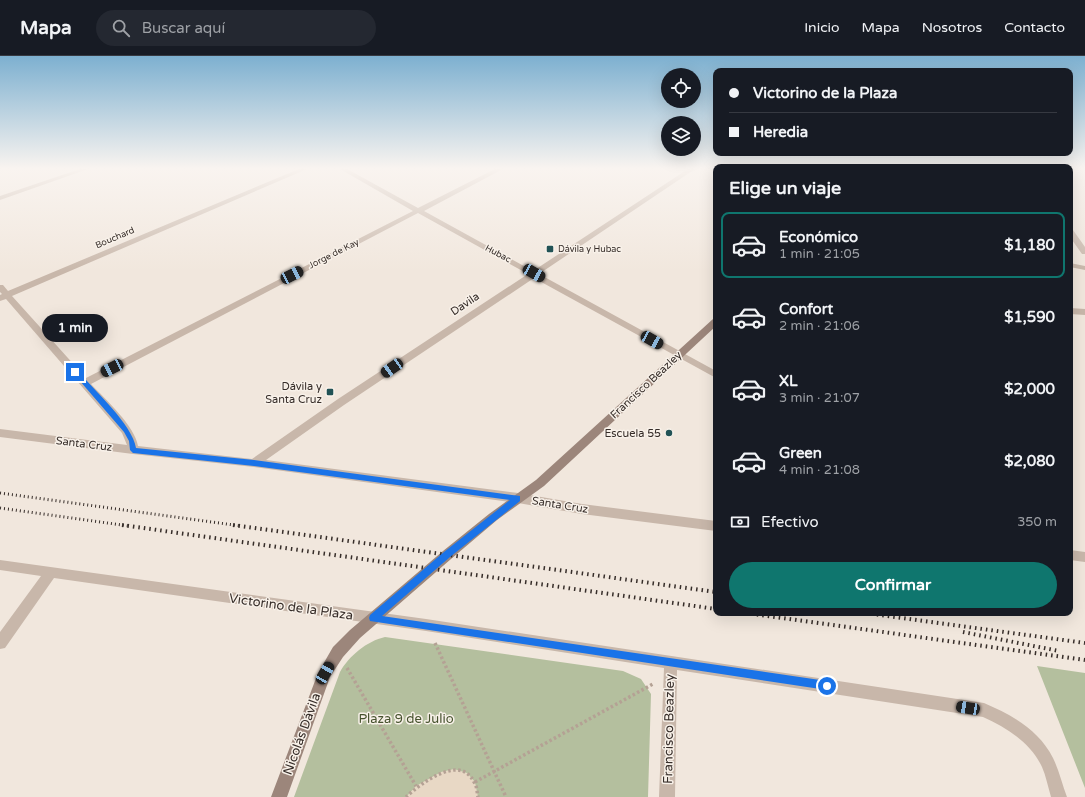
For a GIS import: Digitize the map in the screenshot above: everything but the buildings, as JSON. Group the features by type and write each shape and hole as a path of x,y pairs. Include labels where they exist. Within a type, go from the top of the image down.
{"street":[{"name":"Bouchard","path":"4,296 222,204"},
{"name":"Hubac","path":"406,204 713,373"},
{"name":"Jorge de Kay","path":"84,383 431,204"},
{"name":"Davila","path":"254,463 341,402 639,204"},
{"path":"1073,236 1085,252"},
{"path":"1073,266 1085,268"},
{"path":"0,287 4,296 126,430 132,441 133,450"},
{"path":"1073,310 1085,312"},
{"name":"Francisco Beazley","path":"373,618 447,555 540,482 713,325"},
{"name":"Santa Cruz","path":"0,433 133,450 254,463 518,498 582,509 713,526"},
{"path":"1073,555 1085,557"},
{"name":"Victorino de la Plaza","path":"0,565 426,625 670,668 984,710 1008,721 1036,744 1048,763 1060,797"},
{"path":"0,643 51,573"},
{"name":"Nicolás Dávila","path":"279,797 325,673 338,652 373,618"},
{"name":"Francisco Beazley","path":"667,797 670,668"}],"path":[{"path":"426,625 506,797"},
{"path":"338,652 416,786"},
{"path":"475,782 670,668"},
{"path":"406,797 416,786 441,772 454,769 467,773 475,782 478,797"}],"green space":[{"name":"Plaza 9 de Julio","path":"385,637 623,671 641,679 651,694 648,797 294,797 340,672 348,660 359,650 378,639"},
{"path":"1037,666 1085,673 1085,788"}],"shaded area":[{"path":"454,769 467,773 475,782 478,797 406,797 416,786 441,772"}],"railway":[{"path":"0,493 241,526"},
{"path":"0,508 129,526"},
{"path":"122,525 713,609"},
{"path":"233,525 713,592"},
{"path":"768,616 1085,660"},
{"path":"888,616 1085,643"},
{"path":"963,632 1059,651"}],"place":[{"name":"Dávila y Hubac","path":"550,249"},
{"name":"Dávila y Santa Cruz","path":"330,392"},
{"name":"Escuela 55","path":"669,433"}],"route":[{"path":"75,372 126,430 132,441 133,450 254,463 518,498 447,555 373,618 656,659 827,686"}]}
